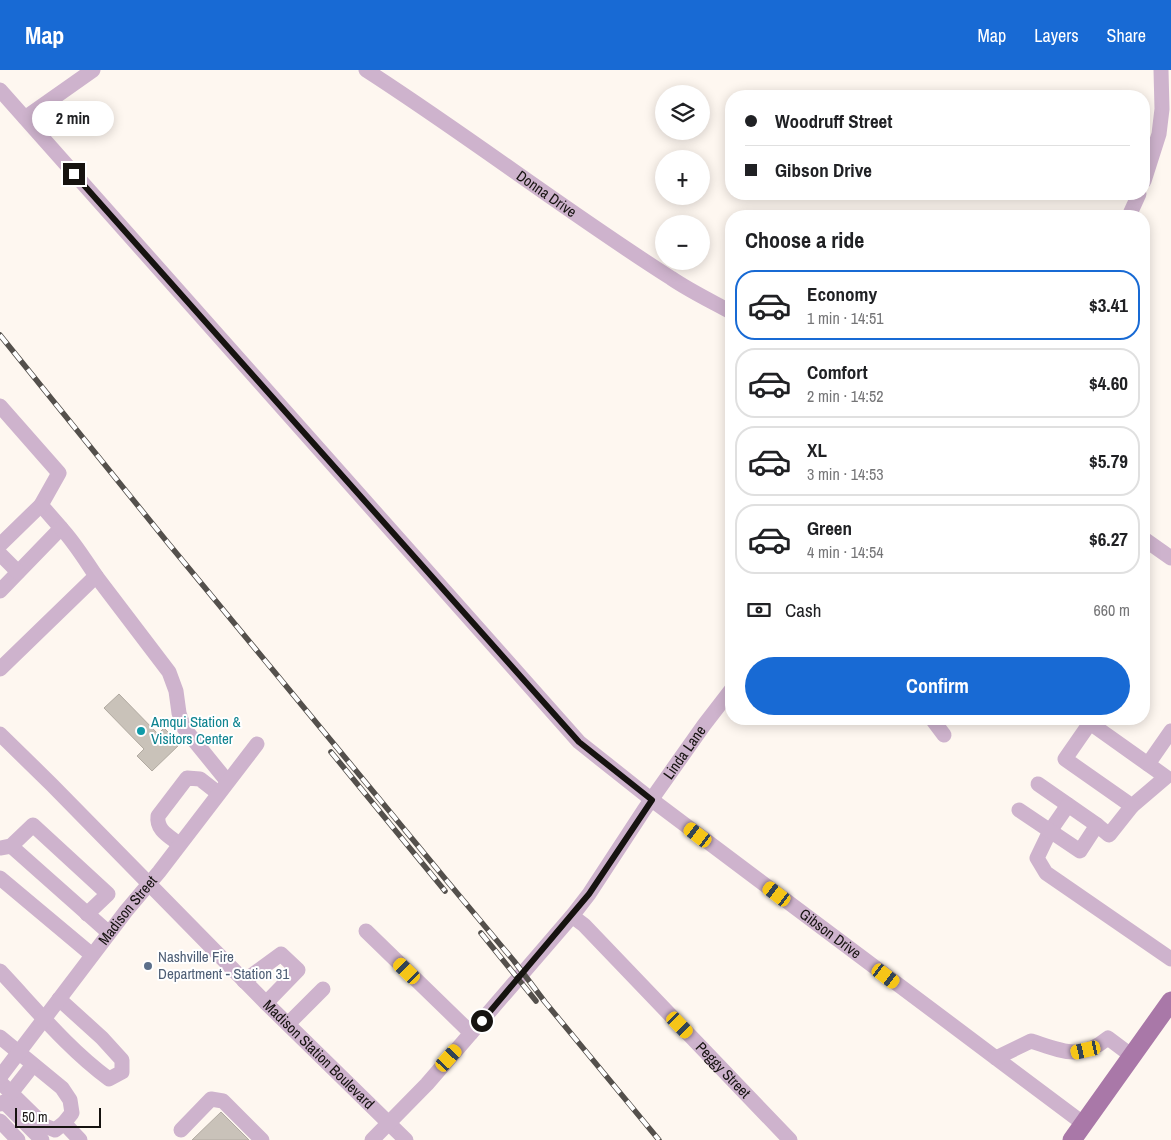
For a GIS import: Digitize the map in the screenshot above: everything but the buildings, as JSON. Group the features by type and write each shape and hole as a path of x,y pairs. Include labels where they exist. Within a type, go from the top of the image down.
{"main road":[{"path":"1072,1140 1171,1001"}],"street":[{"path":"25,118 93,70"},
{"name":"Donna Drive","path":"366,70 428,110 543,192 672,279 725,309"},
{"path":"1150,162 1159,134 1162,109 1162,70"},
{"name":"Gibson Drive","path":"0,90 579,742 652,800 1084,1124"},
{"path":"0,406 59,473 40,505 0,545"},
{"path":"40,505 74,542 96,576 169,672 176,691 179,713 184,728 222,787"},
{"path":"0,590 61,528"},
{"path":"1150,543 1171,558"},
{"path":"0,554 18,572"},
{"path":"0,669 96,576"},
{"name":"Linda Lane","path":"372,1140 471,1033 572,916 704,725 725,698"},
{"path":"936,725 944,735"},
{"path":"1089,725 1065,759 1132,806"},
{"path":"1038,784 1109,835 1132,806 1166,777 1093,725"},
{"path":"1148,764 1171,731"},
{"name":"Madison Station Boulevard","path":"0,734 244,981 406,1140"},
{"name":"Madison Street","path":"0,1077 108,933 257,744"},
{"path":"179,844 159,828 157,823 158,816 188,778 200,779 222,787"},
{"path":"1068,805 1050,831 1037,858 1046,873 1171,959"},
{"path":"1019,810 1080,851 1097,825"},
{"path":"87,914 108,894 33,825 6,847 108,933"},
{"path":"0,878 92,955"},
{"name":"Peggy Street","path":"572,916 584,925 790,1140"},
{"path":"366,932 471,1033"},
{"path":"244,981 281,954 298,970 266,1003"},
{"path":"0,971 90,1066 109,1079 122,1072 122,1060 102,1038 59,999"},
{"path":"288,1024 323,989"},
{"path":"0,1037 62,1088 70,1100 72,1113 55,1130 45,1126 0,1082"},
{"path":"996,1058 1031,1040 1075,1053 1096,1048 1108,1038 1132,1056"},
{"path":"11,1093 33,1065"},
{"path":"181,1130 211,1099 223,1101 262,1140"},
{"path":"0,1104 4,1102 42,1140"},
{"path":"0,1109 3,1106 9,1110 27,1127 33,1137 30,1140"},
{"path":"0,1121 18,1140"},
{"path":"64,1123 80,1140"}],"railway":[{"path":"0,335 168,543 514,961 545,1002 659,1140"},
{"path":"331,752 445,891"},
{"path":"481,933 536,1001"}],"place":[{"name":"Amqui Station & Visitors Center","path":"141,731"},
{"name":"Nashville Fire Department - Station 31","path":"148,966"}],"route":[{"path":"74,174 579,742 652,800 589,894 482,1021"}]}
